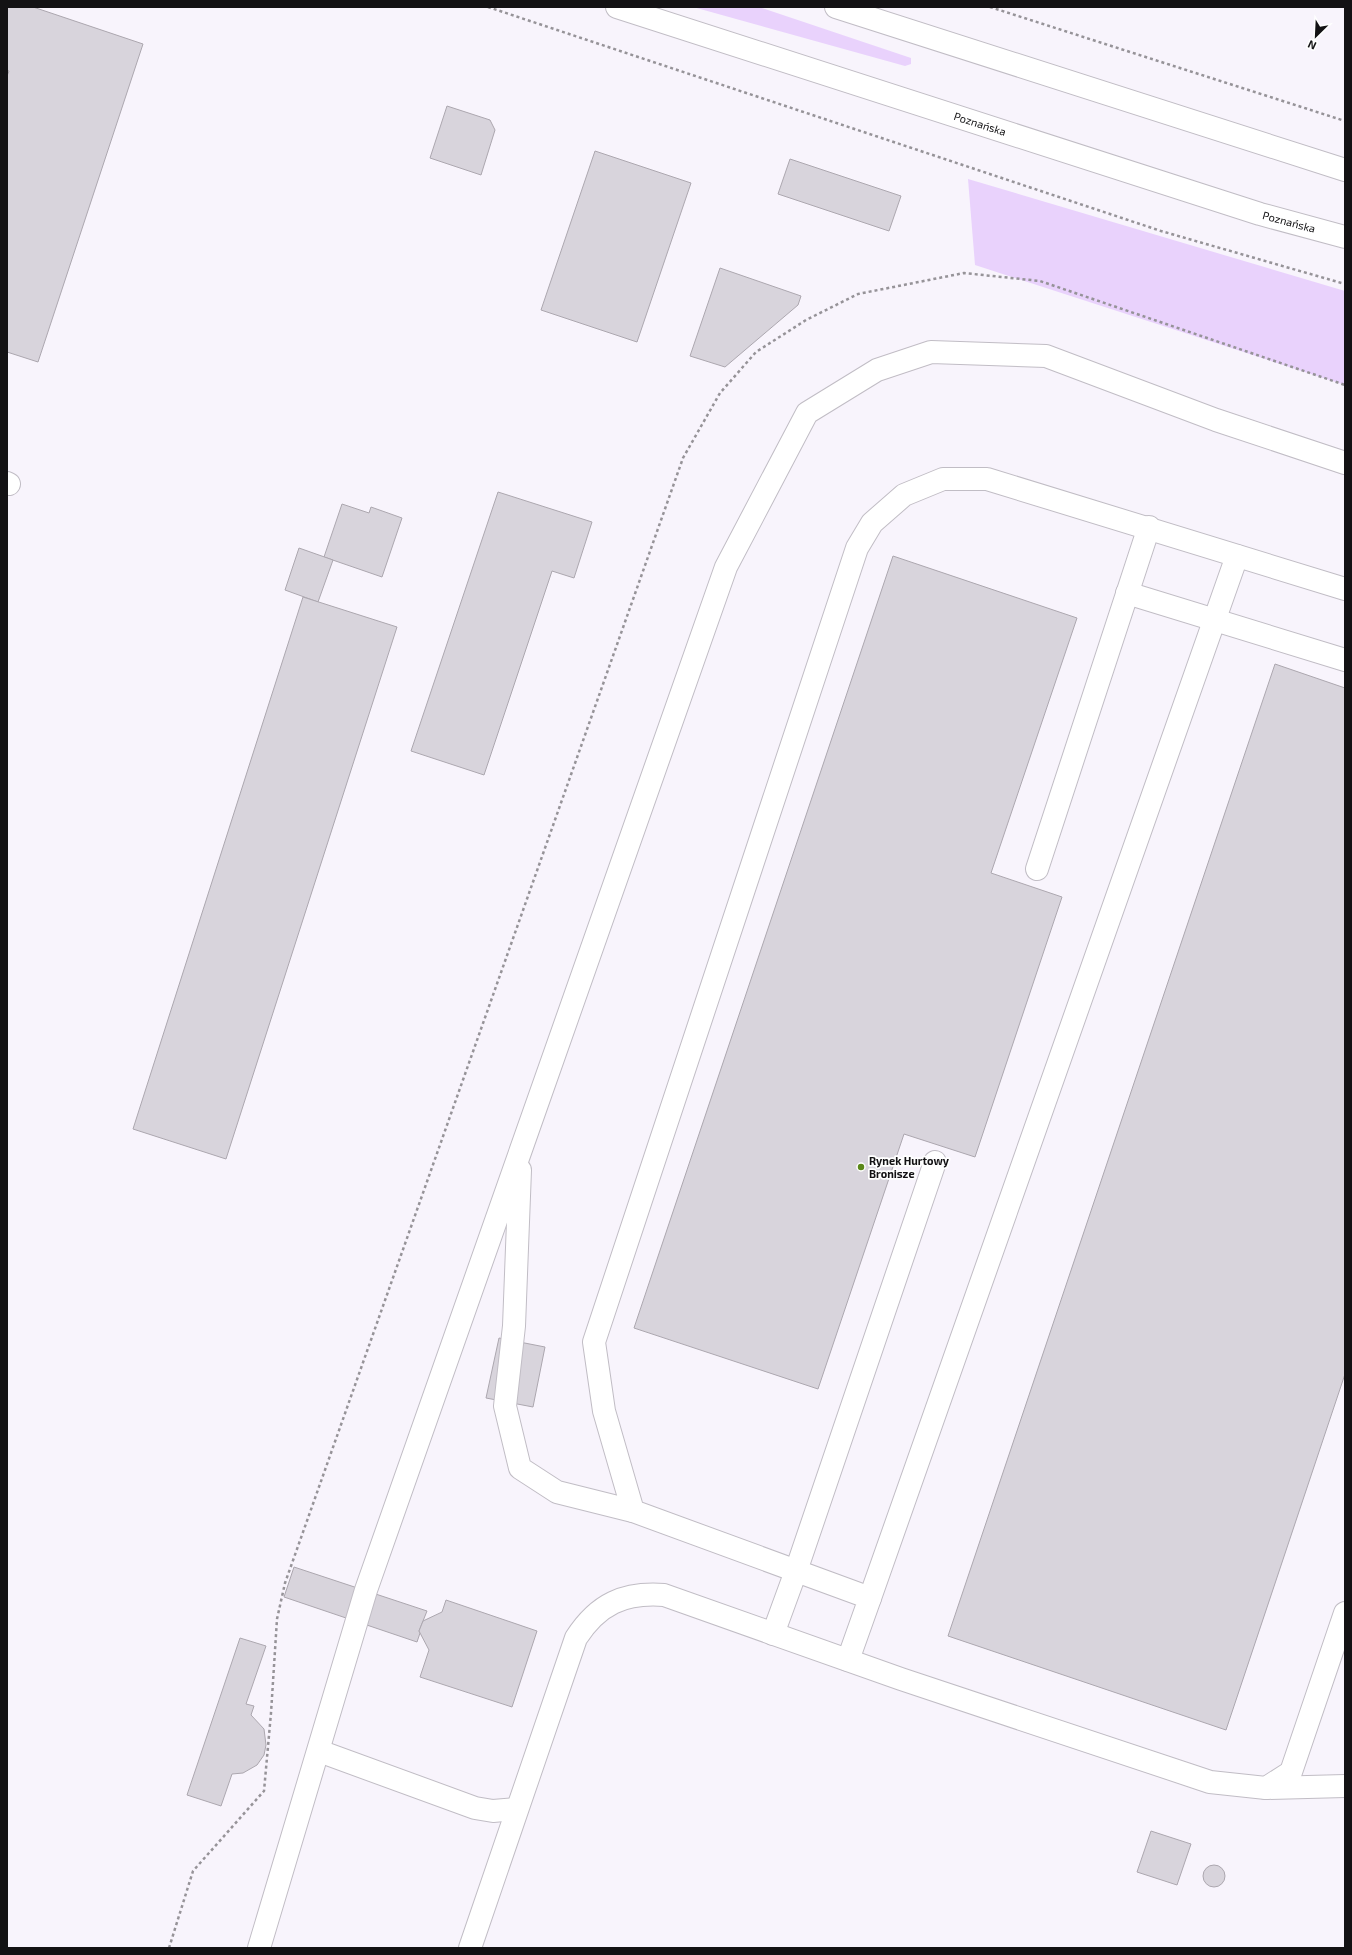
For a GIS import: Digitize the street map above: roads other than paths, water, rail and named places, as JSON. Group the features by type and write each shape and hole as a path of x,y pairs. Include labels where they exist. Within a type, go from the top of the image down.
{"main road":[{"name":"Poznańska","path":"617,7 1260,214 1345,237"},
{"path":"836,7 1345,170"},
{"path":"259,1948 368,1584 726,567 807,413 877,370 932,352 1046,356 1216,420 1345,463"},
{"path":"633,1511 604,1411 594,1342 857,548 872,523 904,495 943,479 987,479 1149,527 1345,589"},
{"path":"1037,870 1149,527"},
{"path":"848,1660 1237,556"},
{"path":"1127,593 1345,660"},
{"path":"521,1149 514,1326 506,1406 520,1468 557,1492 633,1511 870,1598"},
{"path":"773,1634 796,1571 935,1162"},
{"path":"470,1948 516,1809 576,1638 586,1624 609,1604 630,1596 664,1595 848,1660 1210,1782 1266,1788 1345,1786"},
{"path":"1266,1788 1292,1772 1345,1613"},
{"path":"319,1751 475,1808 492,1811 516,1809"}],"place":[{"name":"Rynek Hurtowy Bronisze","path":"861,1167"}]}
